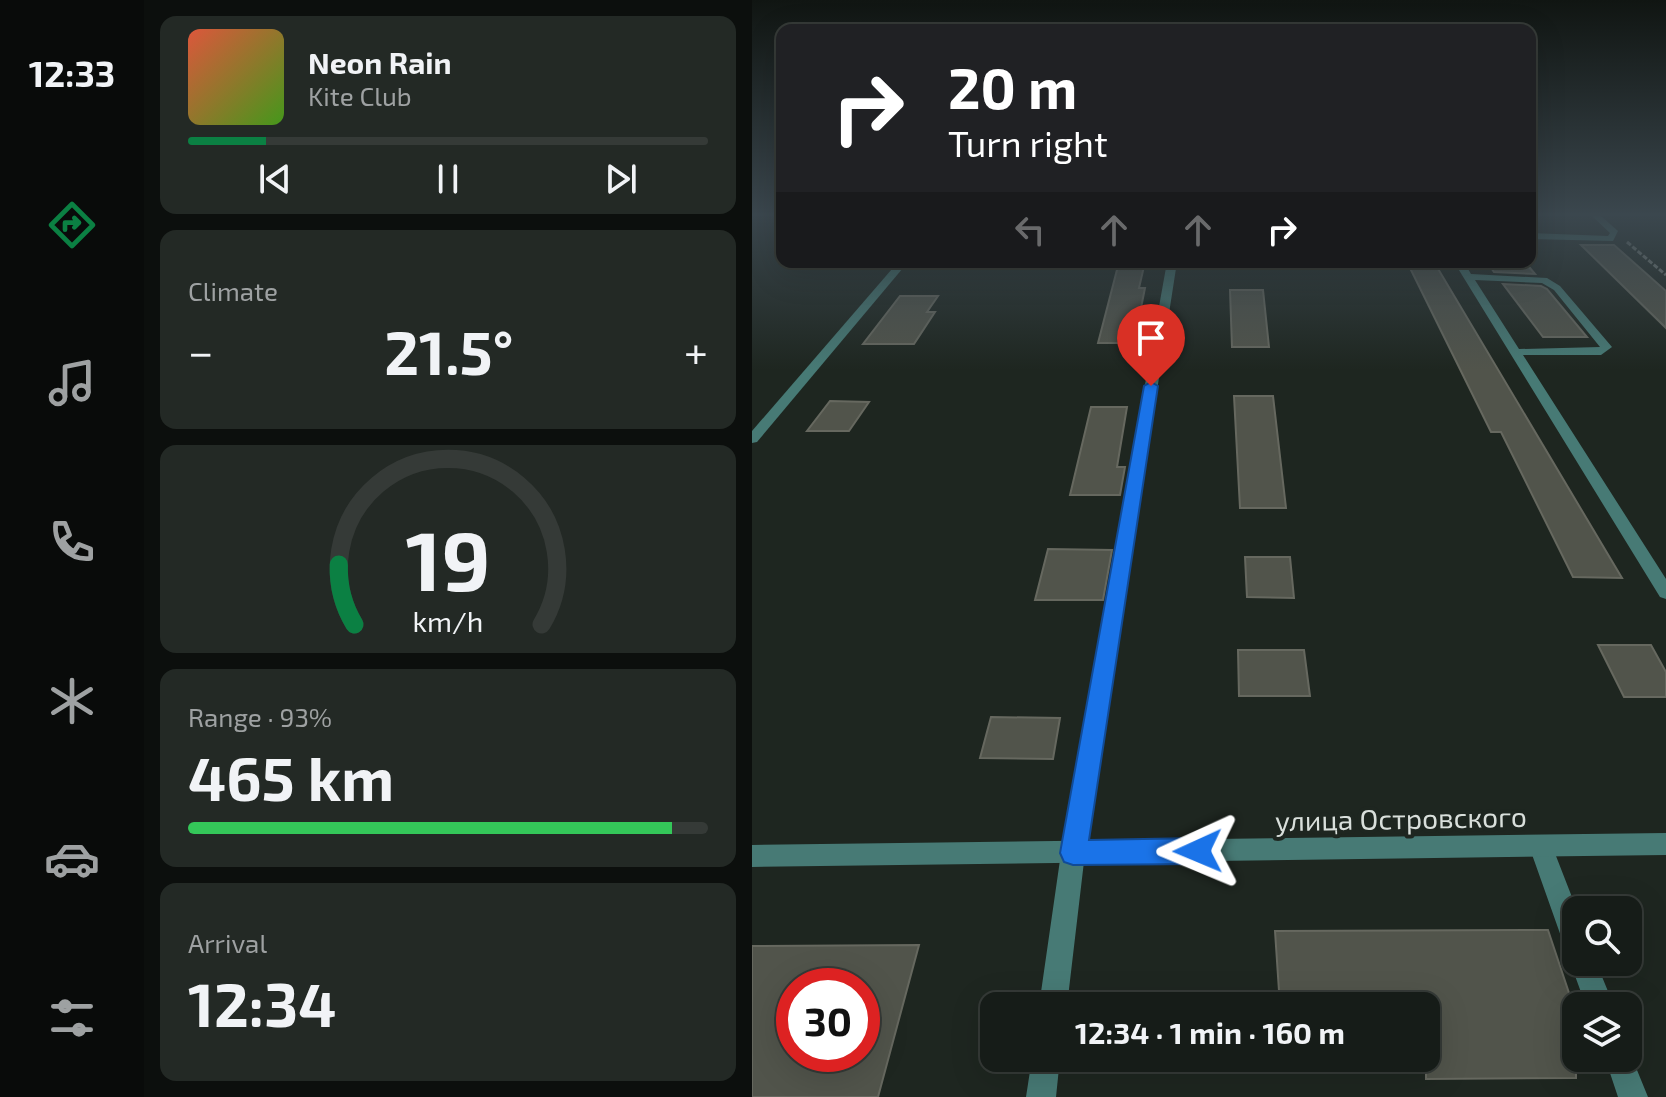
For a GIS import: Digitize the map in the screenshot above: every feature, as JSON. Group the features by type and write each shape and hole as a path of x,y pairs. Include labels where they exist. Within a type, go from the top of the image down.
{"street":[{"path":"752,439 898,268"},
{"path":"1055,992 1073,853 1171,268"},
{"path":"1463,268 1666,593"},
{"path":"1469,277 1544,280 1557,288 1606,347 1601,352 1577,354 1516,352"},
{"name":"улица Островского","path":"752,856 1666,844"},
{"path":"1541,846 1562,904"},
{"path":"1041,1097 1044,1072"},
{"path":"1624,1072 1633,1097"}],"building":[{"path":"1604,267 1639,267 1666,291 1666,328"},
{"path":"1117,268 1144,268 1139,288 1145,288 1134,343 1098,343"},
{"path":"1410,268 1438,268 1622,578 1573,577 1501,432 1491,432"},
{"path":"1491,268 1530,268 1535,274 1494,272"},
{"path":"1503,284 1547,289 1587,337 1543,337"},
{"path":"1230,290 1263,290 1269,347 1232,347"},
{"path":"900,296 938,296 927,312 935,312 914,344 863,344"},
{"path":"1234,396 1273,396 1286,508 1240,508"},
{"path":"830,401 869,402 849,431 807,431"},
{"path":"1091,407 1127,407 1117,467 1125,467 1120,495 1070,495"},
{"path":"1048,549 1112,550 1103,600 1035,600"},
{"path":"1245,557 1290,557 1294,598 1247,597"},
{"path":"1598,645 1651,645 1666,672 1666,697 1624,697"},
{"path":"1238,650 1304,650 1310,696 1239,696"},
{"path":"991,717 1060,718 1053,759 980,758"},
{"path":"1548,930 1569,992 1562,992 1562,1072 1576,1072 1576,1078 1426,1079 1426,1072 1440,1072 1440,992 1279,992 1275,931"},
{"path":"919,945 878,1097 752,1097 752,946"}],"route":[{"path":"1151,386 1073,853 1198,851"}]}
